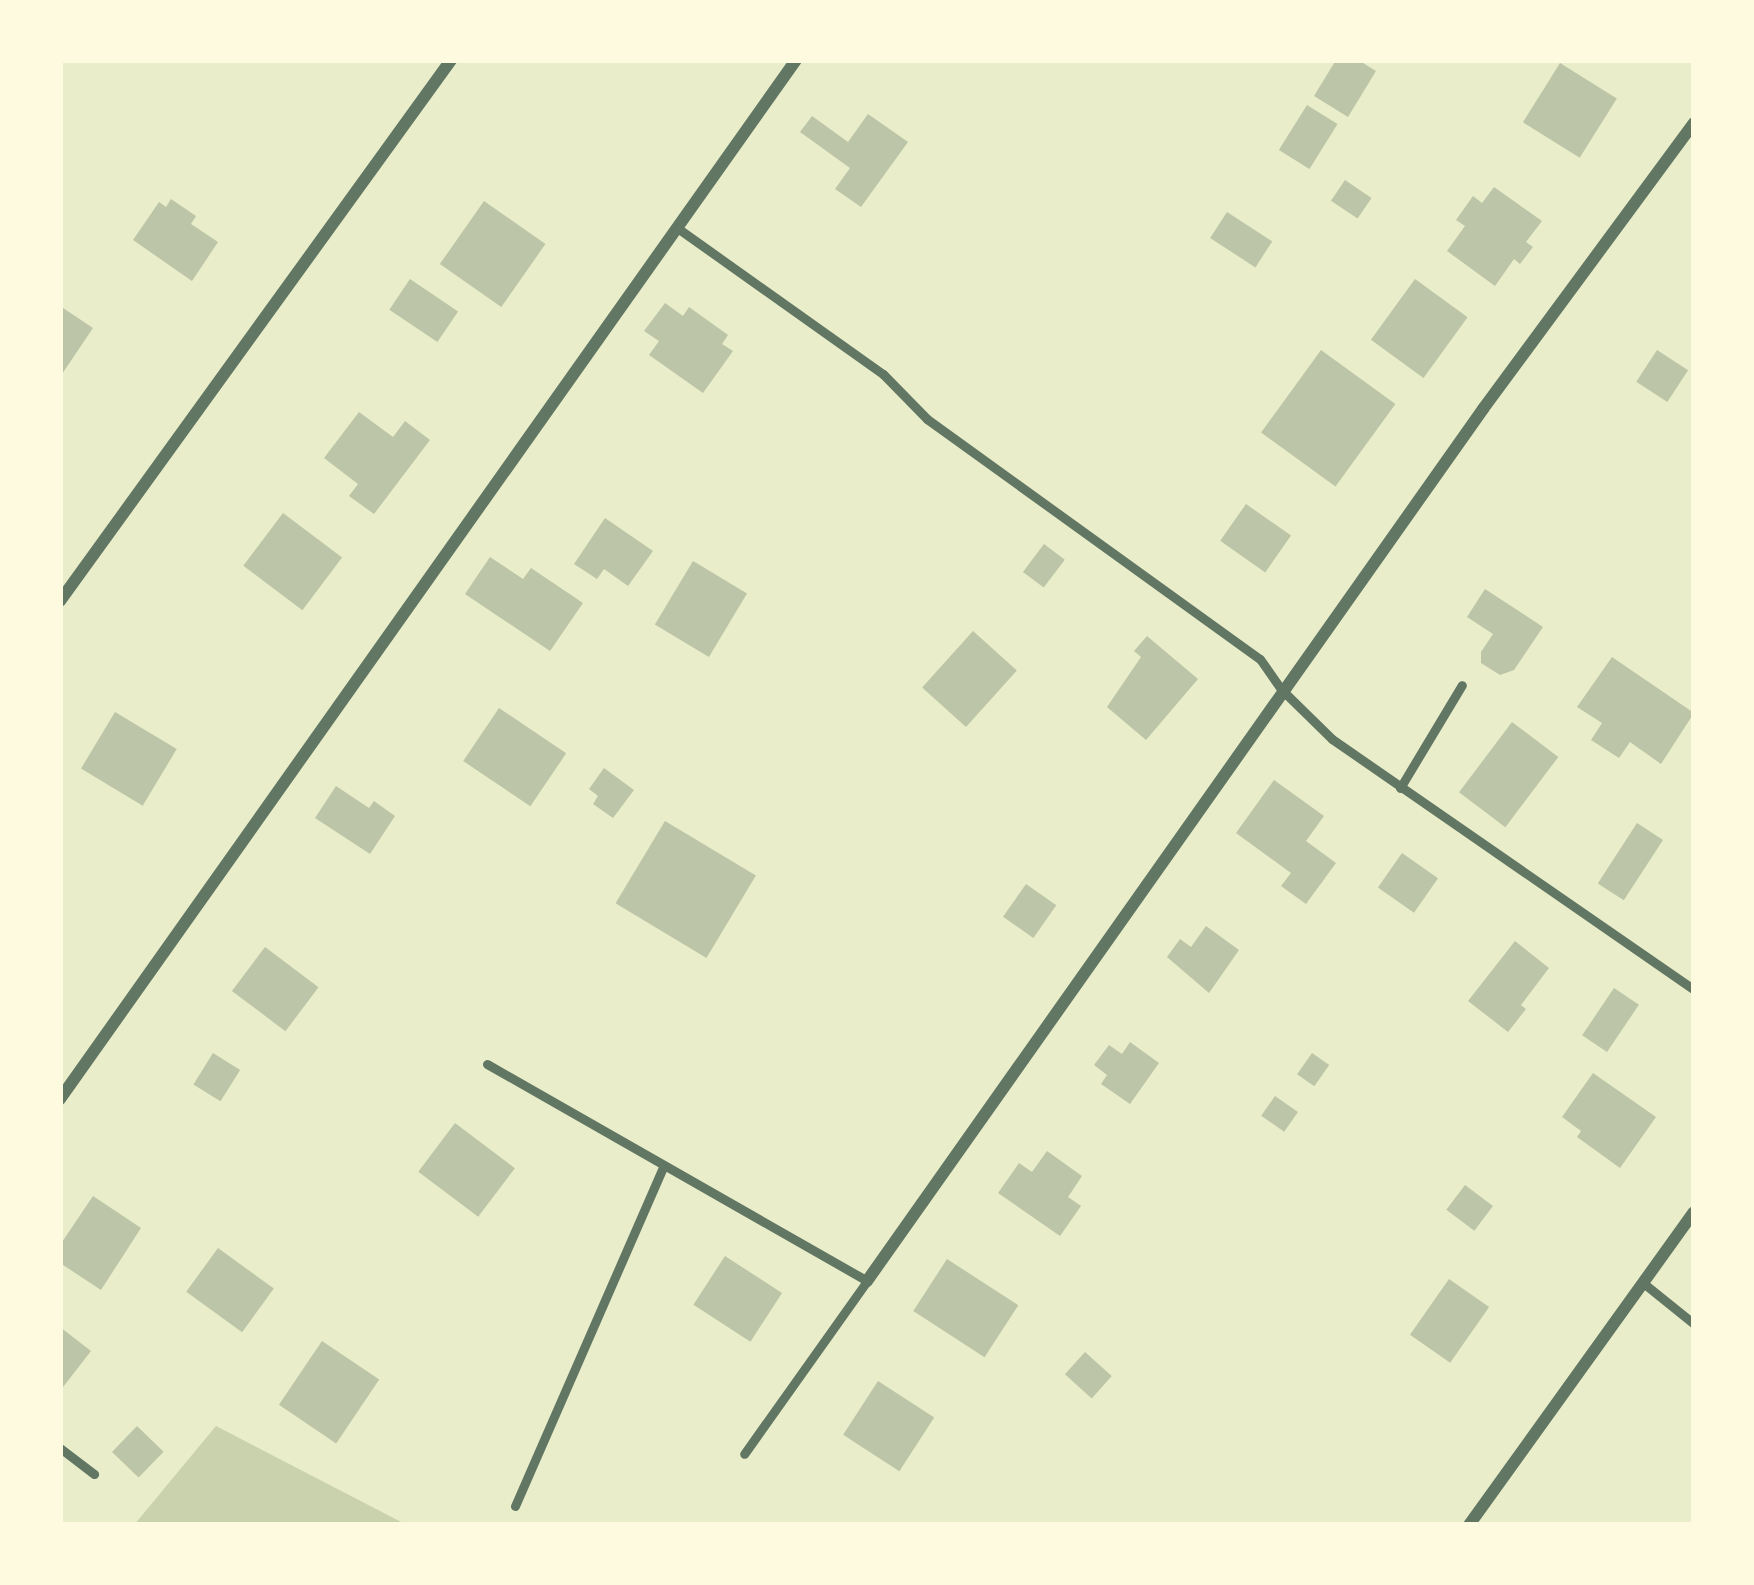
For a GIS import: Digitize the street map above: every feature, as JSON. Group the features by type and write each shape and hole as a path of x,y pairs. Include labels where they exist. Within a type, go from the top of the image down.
{"street":[{"path":"60,602 451,60"},
{"path":"60,1099 794,61"},
{"path":"867,1281 1282,690 1694,123"},
{"path":"1469,1525 1694,1212"}],"lane":[{"path":"676,227 883,374 927,419 1260,659 1282,690 1332,739 1694,990"},
{"path":"1400,788 1462,685"},
{"path":"487,1064 867,1281 744,1454"},
{"path":"515,1506 663,1168"},
{"path":"1642,1282 1694,1324"},
{"path":"60,1448 94,1474"}],"green space":[{"path":"216,1426 407,1525 134,1525"}],"building":[{"path":"1336,60 1358,60 1376,71 1348,117 1314,96"},
{"path":"1560,63 1617,99 1580,158 1523,122"},
{"path":"1307,105 1338,124 1309,169 1279,150"},
{"path":"868,114 908,142 861,207 835,189 850,168 800,132 812,116 848,142"},
{"path":"1345,180 1372,198 1358,219 1331,201"},
{"path":"1494,187 1542,221 1526,242 1533,247 1520,264 1514,259 1495,286 1447,251 1465,226 1456,220 1473,196 1482,203"},
{"path":"171,199 196,216 191,224 218,242 192,281 133,240 159,202 166,207"},
{"path":"484,201 545,244 501,307 440,264"},
{"path":"1227,212 1272,241 1255,267 1210,238"},
{"path":"410,279 458,311 437,342 389,310"},
{"path":"1415,279 1468,317 1424,378 1371,340"},
{"path":"665,303 683,316 689,307 728,335 722,344 733,351 703,393 649,355 659,341 644,331"},
{"path":"60,306 93,328 60,377"},
{"path":"1321,350 1395,404 1335,487 1261,433"},
{"path":"1657,350 1688,370 1667,402 1636,382"},
{"path":"359,412 393,437 405,421 430,440 374,514 349,496 358,484 324,458"},
{"path":"1246,504 1291,536 1265,572 1220,541"},
{"path":"283,513 342,558 302,610 243,566"},
{"path":"605,518 653,551 628,586 604,569 597,579 574,564"},
{"path":"1044,544 1065,560 1044,588 1023,572"},
{"path":"490,557 523,579 531,568 583,603 550,651 465,594"},
{"path":"693,561 747,593 709,657 655,624"},
{"path":"1485,589 1543,627 1514,670 1500,675 1481,663 1481,652 1493,634 1467,617"},
{"path":"973,631 1017,670 966,727 922,687"},
{"path":"1147,636 1198,679 1146,740 1107,707 1141,657 1134,651"},
{"path":"1612,657 1694,713 1661,764 1630,742 1619,758 1591,740 1602,723 1577,707"},
{"path":"499,708 566,753 530,806 463,761"},
{"path":"115,712 177,749 143,806 81,769"},
{"path":"1512,722 1558,757 1505,827 1459,792"},
{"path":"604,768 634,790 613,818 593,804 598,796 589,789"},
{"path":"1274,780 1324,816 1306,841 1336,863 1306,904 1281,886 1291,873 1236,833"},
{"path":"336,786 369,808 374,801 395,816 370,854 315,818"},
{"path":"665,821 756,876 706,958 616,903"},
{"path":"1637,823 1663,840 1624,900 1598,883"},
{"path":"1402,853 1438,878 1414,913 1378,887"},
{"path":"1026,884 1056,905 1033,938 1003,917"},
{"path":"1206,926 1239,950 1209,993 1167,957 1180,939 1191,947"},
{"path":"1515,941 1549,968 1521,1005 1526,1009 1508,1032 1468,1001"},
{"path":"265,947 319,987 285,1031 232,991"},
{"path":"1614,988 1639,1005 1607,1052 1582,1035"},
{"path":"1130,1042 1159,1063 1130,1104 1101,1084 1107,1075 1094,1065 1109,1045 1122,1054"},
{"path":"213,1053 240,1070 221,1101 193,1084"},
{"path":"1312,1053 1329,1065 1314,1086 1297,1074"},
{"path":"1593,1073 1656,1117 1620,1168 1577,1137 1581,1131 1562,1117"},
{"path":"1275,1096 1298,1112 1284,1132 1261,1116"},
{"path":"455,1123 515,1168 478,1217 418,1172"},
{"path":"1047,1151 1082,1176 1068,1197 1081,1206 1060,1236 998,1193 1019,1163 1032,1172"},
{"path":"1465,1185 1493,1206 1474,1231 1446,1210"},
{"path":"93,1196 141,1228 101,1290 60,1263 60,1245"},
{"path":"218,1248 274,1289 242,1332 186,1292"},
{"path":"725,1256 782,1293 750,1342 693,1305"},
{"path":"947,1259 1018,1305 985,1357 913,1311"},
{"path":"1449,1279 1489,1307 1450,1363 1410,1335"},
{"path":"60,1327 91,1351 60,1391"},
{"path":"322,1341 379,1380 336,1443 279,1405"},
{"path":"1085,1352 1112,1376 1092,1398 1065,1374"},
{"path":"878,1381 934,1417 899,1471 843,1435"},
{"path":"137,1426 164,1452 139,1478 112,1452"}]}
